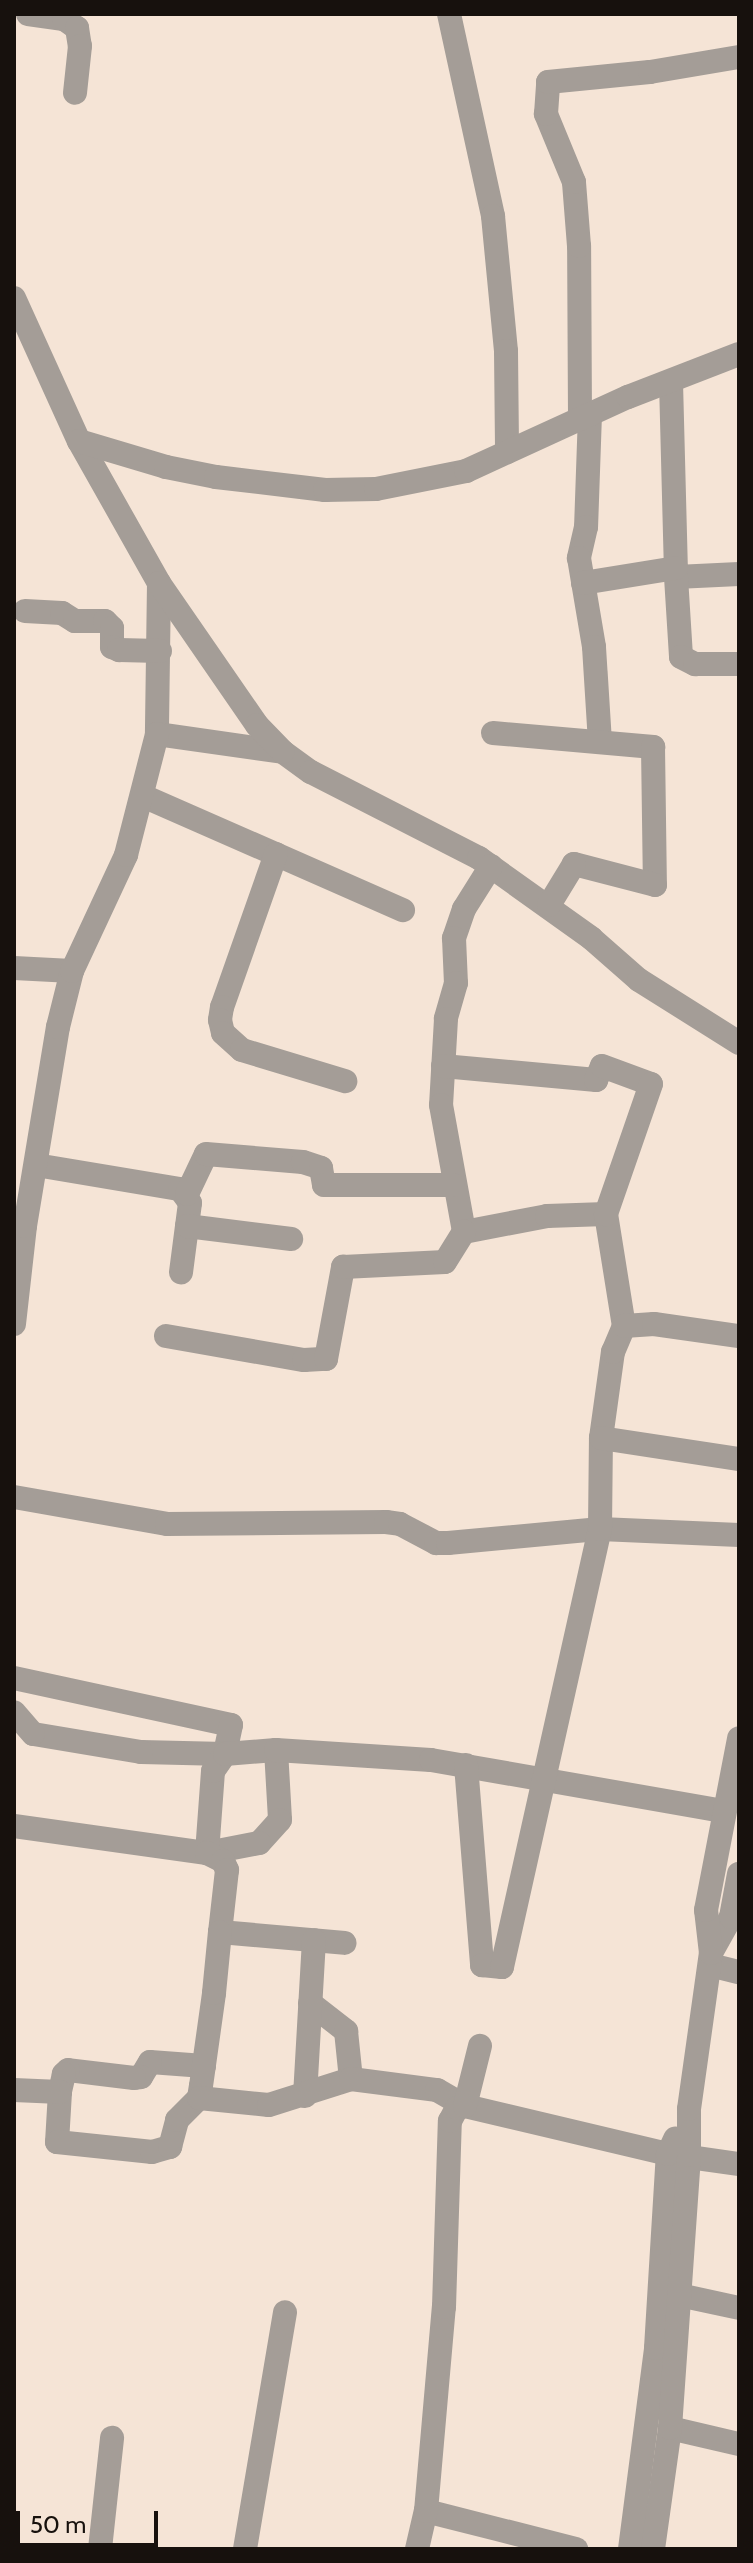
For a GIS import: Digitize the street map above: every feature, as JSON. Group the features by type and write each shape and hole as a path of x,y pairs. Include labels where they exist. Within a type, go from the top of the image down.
{"street":[{"path":"28,14 64,19 77,28 80,46 75,93"},
{"path":"449,14 493,216 506,351 507,452"},
{"path":"600,742 594,647 579,558 586,527 585,416 574,182 546,114 548,82 622,76 739,57"},
{"path":"14,298 79,441 159,583 257,725 283,752 311,772 427,829 491,866 549,905 639,980 739,1043"},
{"path":"79,441 166,467 325,490 376,489 466,471 585,416 739,354"},
{"path":"671,382 681,657 695,664 739,664"},
{"path":"583,583 676,572 739,574"},
{"path":"14,1324 20,1225 36,1165 58,1027 72,971 126,855 157,734 159,583"},
{"path":"25,611 62,613 75,621 105,621 112,628 112,647 160,651"},
{"path":"493,733 653,747 655,885 574,864 549,905"},
{"path":"157,734 283,752"},
{"path":"143,796 403,910"},
{"path":"276,854 222,1007 220,1020 223,1033 242,1050 345,1081"},
{"path":"166,1336 304,1360 326,1359 343,1267 445,1262 464,1232 453,1185 441,1105 446,1019 456,983 454,938 464,909 491,866"},
{"path":"14,968 72,971"},
{"path":"443,1066 596,1080 602,1066 651,1084 606,1214 624,1326 613,1352 601,1438 600,1529 547,1778 502,1967 482,1965 466,1765"},
{"path":"187,1194 206,1154 303,1162 321,1168 324,1185 453,1185"},
{"path":"36,1165 170,1185 187,1194 190,1203 181,1272"},
{"path":"464,1232 547,1216 606,1214"},
{"path":"187,1226 291,1239"},
{"path":"624,1326 654,1324 737,1336"},
{"path":"601,1438 739,1459"},
{"path":"14,1497 167,1524 386,1522 400,1524 436,1543 600,1529 739,1535"},
{"path":"15,1682 231,1725 225,1754 213,1771 207,1853"},
{"path":"14,1712 33,1734 141,1752 225,1754 276,1750 371,1754 547,1778 724,1811"},
{"path":"630,2549 678,2154 689,2109 710,1959 706,1910 739,1738"},
{"path":"207,1853 259,1843 280,1820 276,1750"},
{"path":"14,1826 207,1853 223,1861 227,1870 204,2066 199,2098 177,2120 170,2147 152,2152 61,2145 56,2136 60,2092 68,2070 134,2078 141,2077 150,2062 204,2066"},
{"path":"710,1959 731,1917 739,1874"},
{"path":"220,1932 345,1943"},
{"path":"305,2096 314,1940"},
{"path":"710,1959 739,1972"},
{"path":"310,2003 346,2031 351,2079"},
{"path":"465,2106 480,2046"},
{"path":"199,2098 269,2105 351,2079 437,2090 465,2106 678,2154 739,2164"},
{"path":"14,2090 60,2092"},
{"path":"417,2549 426,2511 444,2307 450,2121 457,2108 465,2106"},
{"path":"653,2549 670,2428 679,2295 678,2154"},
{"path":"679,2295 739,2308"},
{"path":"245,2549 285,2312"},
{"path":"670,2428 739,2444"},
{"path":"100,2549 112,2438"},
{"path":"426,2511 576,2549"}]}
